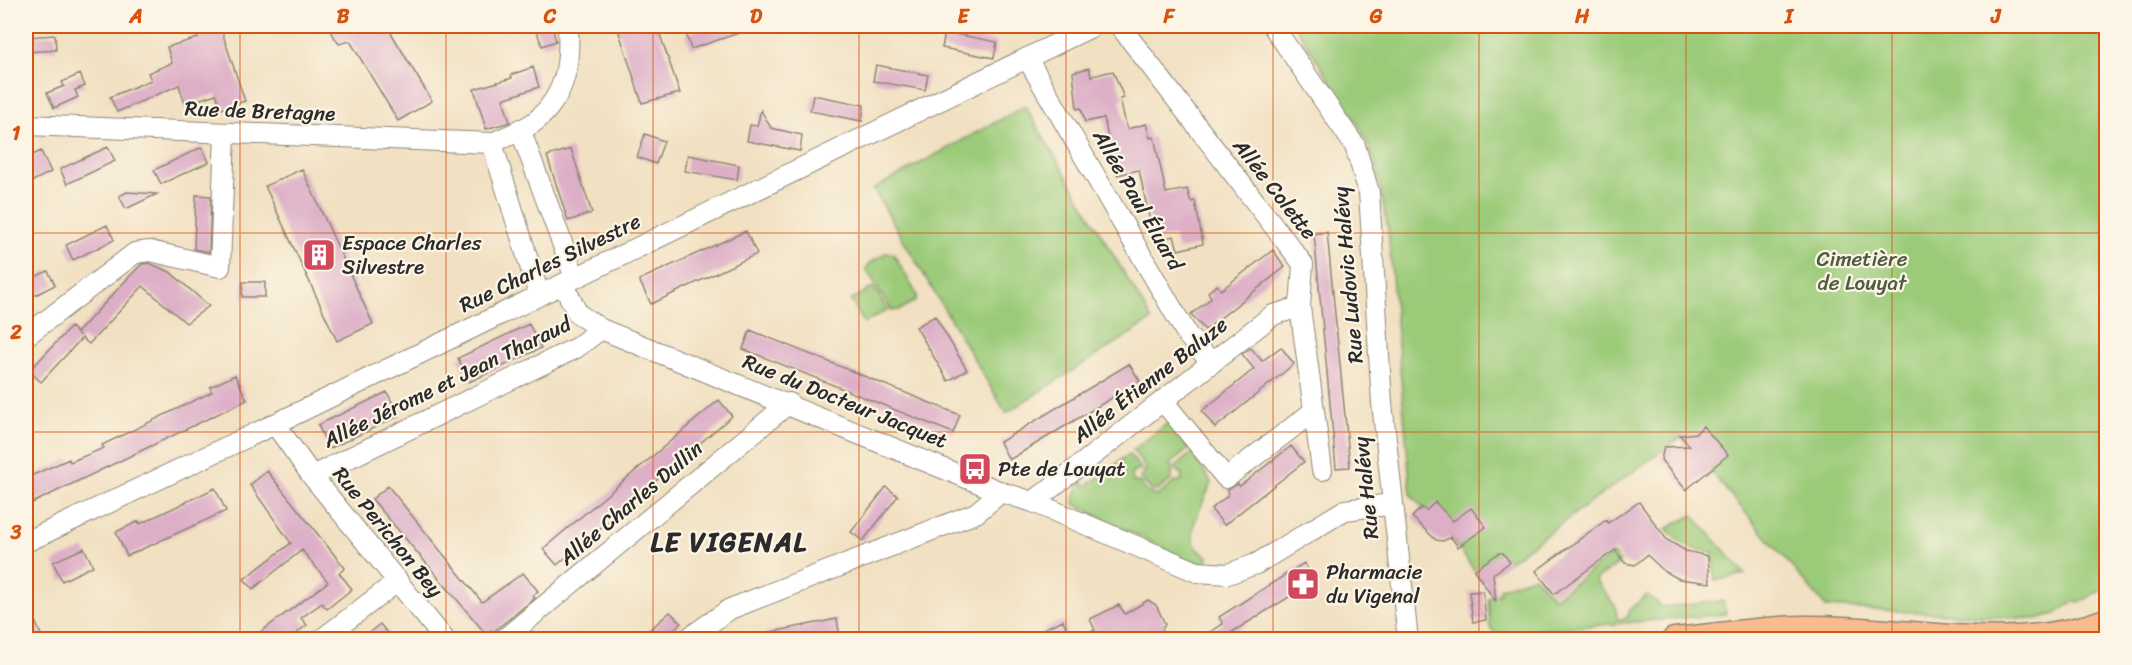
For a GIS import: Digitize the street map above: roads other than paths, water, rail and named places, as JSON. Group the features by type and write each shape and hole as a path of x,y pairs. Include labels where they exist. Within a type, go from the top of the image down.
{"main road":[{"path":"2076,632 2106,615"},
{"path":"1674,639 1802,628 2014,639 2076,632 2106,621"}],"street":[{"path":"539,295 492,144 537,120 563,86 570,60 568,26"},
{"name":"Rue Charles Silvestre","path":"26,542 1093,26"},
{"name":"Allée Colette","path":"1120,26 1303,264 1300,306 1322,470"},
{"name":"Rue Ludovic Halévy","path":"1273,26 1355,146 1369,192 1382,402"},
{"name":"Allée Paul Éluard","path":"1027,58 1188,336 1212,363"},
{"name":"Rue de Bretagne","path":"26,125 492,144"},
{"name":"Rue du Docteur Jacquet","path":"520,129 578,314 601,329 1002,492 1033,502 1197,572 1228,574 1256,564 1345,510 1391,504"},
{"path":"26,336 135,253 150,250 220,267 225,133"},
{"name":"Allée Étienne Baluze","path":"1033,502 1273,315 1300,306"},
{"name":"Allée Jérome et Jean Tharaud","path":"312,476 576,348 601,329"},
{"path":"1163,401 1226,478 1314,411"},
{"name":"Rue Halévy","path":"1382,402 1391,504 1408,639"},
{"name":"Allée Charles Dullin","path":"503,639 789,404"},
{"name":"Rue Perichon Bey","path":"274,424 312,476 445,639"},
{"path":"686,639 730,609 976,513 1002,492"},
{"path":"321,639 398,581"}],"place":[{"name":"Espace Charles Silvestre","path":"319,255"},
{"name":"Pte de Louyat","path":"975,469"},
{"name":"Pharmacie du Vigenal","path":"1303,584"}],"district":[{"name":"LE VIGENAL","path":"729,542"}],"park label":[{"name":"Cimetière de Louyat","path":"1862,271"}]}
